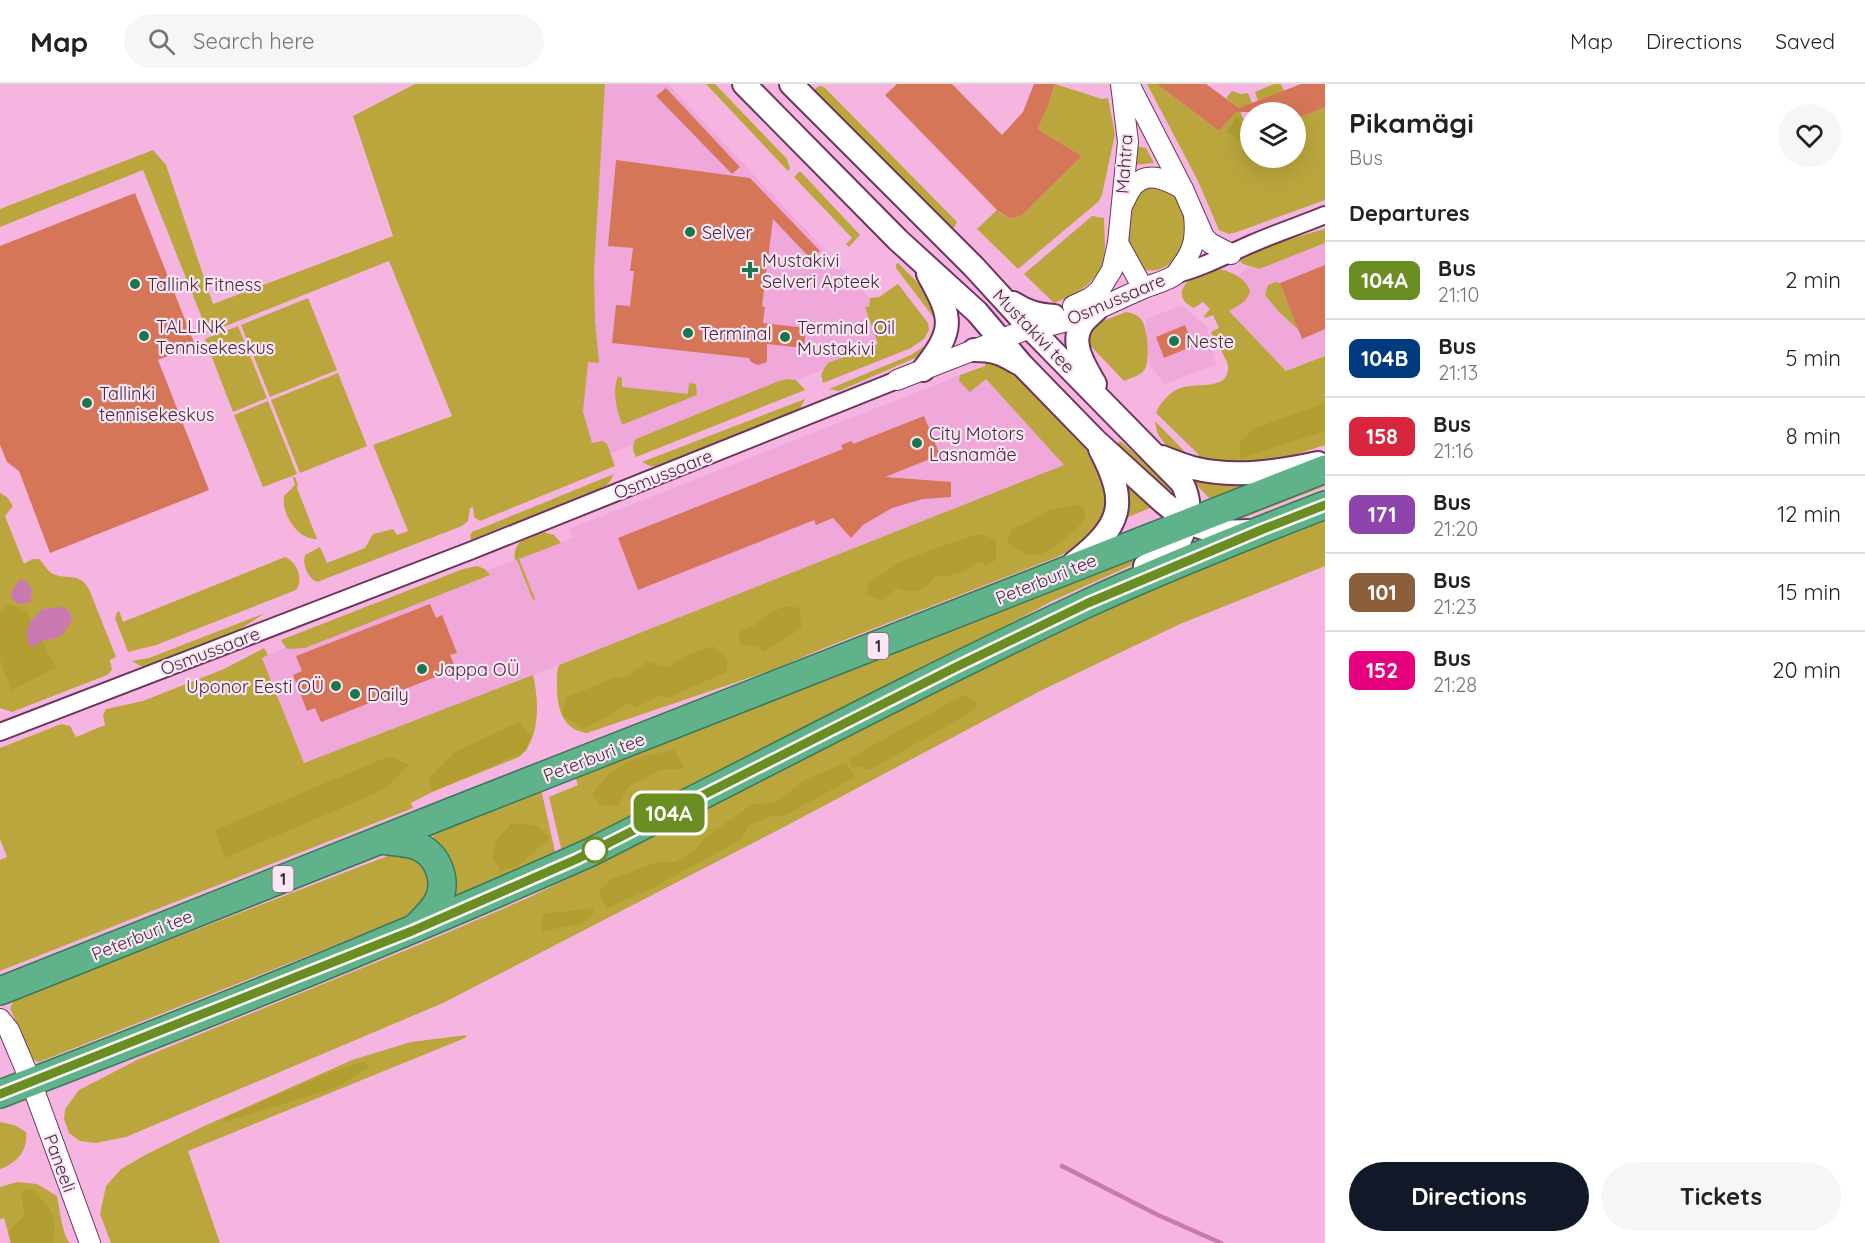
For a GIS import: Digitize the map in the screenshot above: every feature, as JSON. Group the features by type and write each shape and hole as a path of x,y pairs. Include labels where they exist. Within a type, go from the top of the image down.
{"highway":[{"name":"Peterburi tee","path":"0,991 1325,469"},
{"name":"Peterburi tee","path":"0,1094 412,931 591,852 956,667 1088,603 1325,505"},
{"path":"380,840 417,846 430,853 438,864 442,890 439,900 432,911 412,931"}],"main road":[{"name":"Mustakivi tee","path":"744,84 871,213 977,312 1053,351 1156,454 1192,468 1226,473 1261,472 1325,462"},
{"name":"Mustakivi tee","path":"791,84 998,293 1018,335"},
{"path":"920,260 948,314 948,329 941,344 923,370"},
{"path":"998,293 1023,310 1033,314 1054,316"},
{"path":"1097,309 1081,325 1078,346 1085,367 1104,402"},
{"path":"977,312 997,323 1015,327 1022,365"},
{"name":"Mustakivi tee","path":"974,350 992,350 1022,365 1095,440 1188,522"},
{"path":"1062,573 1096,546 1113,522 1118,508 1116,488 1108,464 1095,440"},
{"path":"956,667 1030,621 1171,553 1181,539 1188,522 1186,490 1156,454"},
{"name":"Peterburi tee","path":"1188,522 1216,532 1261,530"}],"street":[{"name":"Mahtra","path":"1120,209 1128,142 1121,84"},
{"path":"1129,84 1183,189 1204,237 1210,243 1231,254"},
{"path":"1018,335 1090,298 1099,291 1112,270 1118,243 1120,209 1132,187 1140,180 1159,177 1183,189"},
{"path":"1174,275 1190,255 1194,245 1196,230 1194,215"},
{"name":"Osmussaare","path":"0,732 470,550 974,350 1097,309 1174,275 1189,271 1325,215"},
{"path":"1118,243 1143,288"},
{"path":"0,1019 9,1030 31,1082"},
{"name":"Paneeli","path":"31,1082 90,1243"}],"shaded area":[{"path":"415,84 605,84 594,271 599,363 588,362 583,412 592,443 603,441 607,444 615,466 480,521 474,517 473,507 470,508 468,521 462,526 317,582 306,571 305,555 320,547 327,563 365,548 373,534 393,529 397,535 408,531 373,445 452,416 389,261 208,333 143,170 0,227 0,209 153,150 166,165 213,304 393,236 353,116"},
{"path":"605,84 668,84 870,298 869,307 881,347 566,471"},
{"path":"706,84 715,84 787,159 790,168 788,171"},
{"path":"1055,84 1102,99 1108,98 1115,134 1102,195 1098,202 1018,269 977,229 997,210 1009,217 1022,215 1082,156 1035,128 1045,112"},
{"path":"1147,84 1169,84 1165,90 1219,131 1239,108 1226,98 1232,91 1241,94 1248,93 1252,102 1240,102 1239,109 1240,168 1306,168 1306,115 1325,107 1325,200 1229,234 1219,230 1198,181"},
{"path":"1274,84 1281,84 1284,91 1258,101 1255,92"},
{"path":"819,86 824,87 957,222 951,233 815,93 815,89"},
{"path":"1237,116 1240,121 1240,141 1227,132"},
{"path":"1136,146 1146,148 1154,163 1133,165"},
{"path":"800,171 860,235 849,247 846,244 852,238 794,177"},
{"path":"1150,186 1157,186 1175,193 1185,212 1189,239 1171,262 1152,271 1144,270 1130,249 1128,240 1133,202"},
{"path":"1092,216 1104,218 1105,246 1102,265 1086,286 1054,303 1024,274"},
{"path":"1325,229 1325,243 1259,269 1243,264 1239,260 1266,247"},
{"path":"1325,242 1325,356 1286,371 1207,289 1237,277 1248,267 1259,269"},
{"path":"898,263 930,295 937,322 896,268"},
{"path":"1215,269 1236,275 1248,286 1250,291 1247,298 1229,311 1286,371 1325,356 1325,445 1269,463 1198,461 1199,455 1156,413 1168,396 1175,391 1185,387 1217,383 1227,374 1227,363 1211,332 1219,328 1213,315 1205,318 1204,316 1210,309 1203,302 1194,308 1185,302 1182,294 1184,286 1192,278"},
{"path":"1275,282 1280,283 1299,330 1279,312 1265,295 1268,285"},
{"path":"898,284 928,323 929,330 924,339 911,348 823,383 821,374 828,363 878,344 865,307 869,307 870,298 879,297"},
{"path":"308,298 337,370 270,397 241,325"},
{"path":"1182,305 1207,327 1216,365 1164,384 1149,364 1146,319"},
{"path":"1126,312 1132,313 1143,322 1148,351 1145,369 1124,381 1085,340 1093,325"},
{"path":"238,326 267,398 233,412 205,339"},
{"path":"929,343 925,352 915,358 839,391 829,389 911,355"},
{"path":"985,359 1004,363 1100,464 1110,513 1083,544 1057,557 775,669 587,733 572,728 567,723 563,718 558,697 557,671 559,665 1064,465 986,379 970,392 959,381 960,375 985,366"},
{"path":"338,373 367,446 300,473 271,400"},
{"path":"960,375 986,379 1065,465 304,764 262,657 567,540 573,537 569,529"},
{"path":"618,376 622,378 622,387 688,394 689,383 696,384 697,395 622,424 615,388"},
{"path":"788,379 796,380 805,390 636,457 633,448 636,439"},
{"path":"805,399 800,409 656,466 642,462"},
{"path":"268,401 297,474 263,487 234,415"},
{"path":"1325,403 1325,431 1240,459 1240,441 1255,428"},
{"path":"1155,421 1192,459 1172,449 1163,441 1156,429"},
{"path":"1120,441 1174,487 1166,495 1116,445"},
{"path":"1118,471 1155,506 1121,520"},
{"path":"614,474 609,483 602,488 471,540 472,532"},
{"path":"293,477 295,477 317,539 297,531 288,518 284,496 295,485"},
{"path":"1190,478 1252,483 1210,499"},
{"path":"1325,479 1325,486 1227,524 1216,520"},
{"path":"0,493 7,497 13,506 5,516 24,564 32,559 39,559 53,574 77,578 85,584 116,657 110,660 112,670 107,675 12,712 0,708"},
{"path":"1077,505 1084,507 1085,517 1079,527 1045,552 1035,555 1026,554 1017,550 1007,540 1012,529 1046,511"},
{"path":"1325,514 1325,566 1180,624 1040,691 784,827 443,1003 126,1137 96,1143 80,1141 69,1133 64,1119 65,1109 79,1090 137,1060 528,898 689,819 717,799 1010,649"},
{"path":"544,532 554,535 561,543 519,559 535,599 533,600 517,560 515,560 515,554 522,540"},
{"path":"978,534 996,539 996,560 986,565 979,562 958,573 934,577 918,590 908,591 897,588 883,601 866,594 869,583 898,563"},
{"path":"1153,546 1156,554 1052,601 971,645 562,852 549,797 578,785 574,774"},
{"path":"285,557 293,563 298,572 299,582 296,590 156,645 128,652 115,618 117,612 119,611 123,622"},
{"path":"477,566 485,569 490,575 305,648 287,649 281,640 463,569"},
{"path":"23,579 32,588 31,602 18,604 11,598 12,591 19,580"},
{"path":"10,604 27,612 56,668 11,690 0,659 0,611"},
{"path":"787,606 799,608 802,628 763,652 758,647 740,644 739,632 755,625 770,612"},
{"path":"63,607 70,612 72,619 62,634 33,647 29,645 26,633 31,621 42,609"},
{"path":"265,613 237,631 149,666 140,666 132,661 149,658"},
{"path":"713,646 728,660 726,672 670,697 657,696 636,708 628,703 607,717 582,729 563,715 565,698 613,678 627,676 647,662 668,667 686,655"},
{"path":"264,648 268,655 262,658 304,763 533,675 537,707 535,730 526,749 519,757 432,792 411,803 413,808 0,971 0,860 7,857 0,839 0,748 61,724 70,726 76,737 105,725 103,715 106,709 143,701 224,669"},
{"path":"963,695 976,702 976,709 870,770 851,767 850,758"},
{"path":"519,722 531,736 526,751 432,792 428,779 455,752"},
{"path":"674,750 684,768 661,770 628,787 619,806 600,805 592,795 609,775 627,762"},
{"path":"389,756 409,765 385,789 225,858 215,830"},
{"path":"846,763 855,777 784,816 774,815 748,826 742,839 654,887 608,908 599,896 601,888 610,880 657,862 675,862 693,851 708,835 752,805 776,802 806,779"},
{"path":"541,789 556,856 454,902 455,880 450,858 429,832"},
{"path":"511,824 536,825 550,838 518,866 501,871 492,857 496,840"},
{"path":"390,855 405,855 415,859 432,877 424,904 403,918 39,1062 33,1060 10,1008 14,1000"},
{"path":"593,908 594,913 581,925 542,932 540,926 544,914"},
{"path":"467,1035 465,1038 188,1151 220,1243 111,1243 100,1214 106,1186 121,1169 202,1127 352,1060 411,1042"},
{"path":"364,1062 369,1067 329,1090 224,1122 225,1118 294,1088"},
{"path":"0,1122 14,1125 26,1132 26,1139 23,1150 16,1160 0,1169"},
{"path":"17,1182 37,1184 57,1196 63,1228 70,1243 11,1243 4,1218 0,1219 0,1187"},
{"path":"30,1188 51,1212 54,1225 53,1243 11,1243 8,1231 24,1216 22,1192"}],"building":[{"path":"897,84 952,84 1002,135 1023,112 1034,84 1055,84 1037,129 1082,156 1022,215 1014,218 1007,217 997,210 885,95"},
{"path":"1157,84 1206,84 1240,108 1240,112 1236,112 1219,131"},
{"path":"1301,84 1325,84 1325,107 1306,115 1306,102 1254,102"},
{"path":"666,88 740,167 732,174 656,96"},
{"path":"616,160 750,178 820,251 811,259 773,219 762,306 765,307 763,323 806,328 804,348 767,344 767,361 758,365 751,362 749,358 612,343 616,305 630,306 634,271 630,271 633,248 608,246"},
{"name":"Tallinki tennisekeskus","path":"135,193 195,345 158,360 209,490 50,553 19,471 7,462 0,445 0,246"},
{"path":"1325,265 1325,329 1302,339 1280,283"},
{"name":"Neste","path":"1185,325 1193,346 1164,358 1156,337"},
{"path":"924,416 940,455 885,477 951,482 951,497 923,499 892,508 863,525 851,538 833,518 816,525 814,520 638,590 618,538 843,449 841,445 852,441 853,444"},
{"path":"430,604 436,618 442,615 457,653 450,655 456,669 321,722 315,708 307,711 293,675 302,671 296,656"}],"waterway":[{"path":"1062,1166 1158,1215 1221,1243"}],"bus line":[{"name":"104A","path":"0,1094 412,931 577,859 956,667 1088,603 1325,505"}],"place":[{"name":"Selver","path":"690,232"},
{"name":"Mustakivi Selveri Apteek","path":"750,270"},
{"name":"Tallink Fitness","path":"135,284"},
{"name":"Terminal","path":"688,333"},
{"name":"TALLINK Tennisekeskus","path":"144,336"},
{"name":"Terminal Oil Mustakivi","path":"785,337"},
{"name":"Neste","path":"1174,341"},
{"name":"Tallinki tennisekeskus","path":"87,403"},
{"name":"City Motors Lasnamäe","path":"917,443"},
{"name":"Jappa OÜ","path":"422,669"},
{"name":"Uponor Eesti OÜ","path":"336,686"},
{"name":"Daily","path":"355,694"}]}
